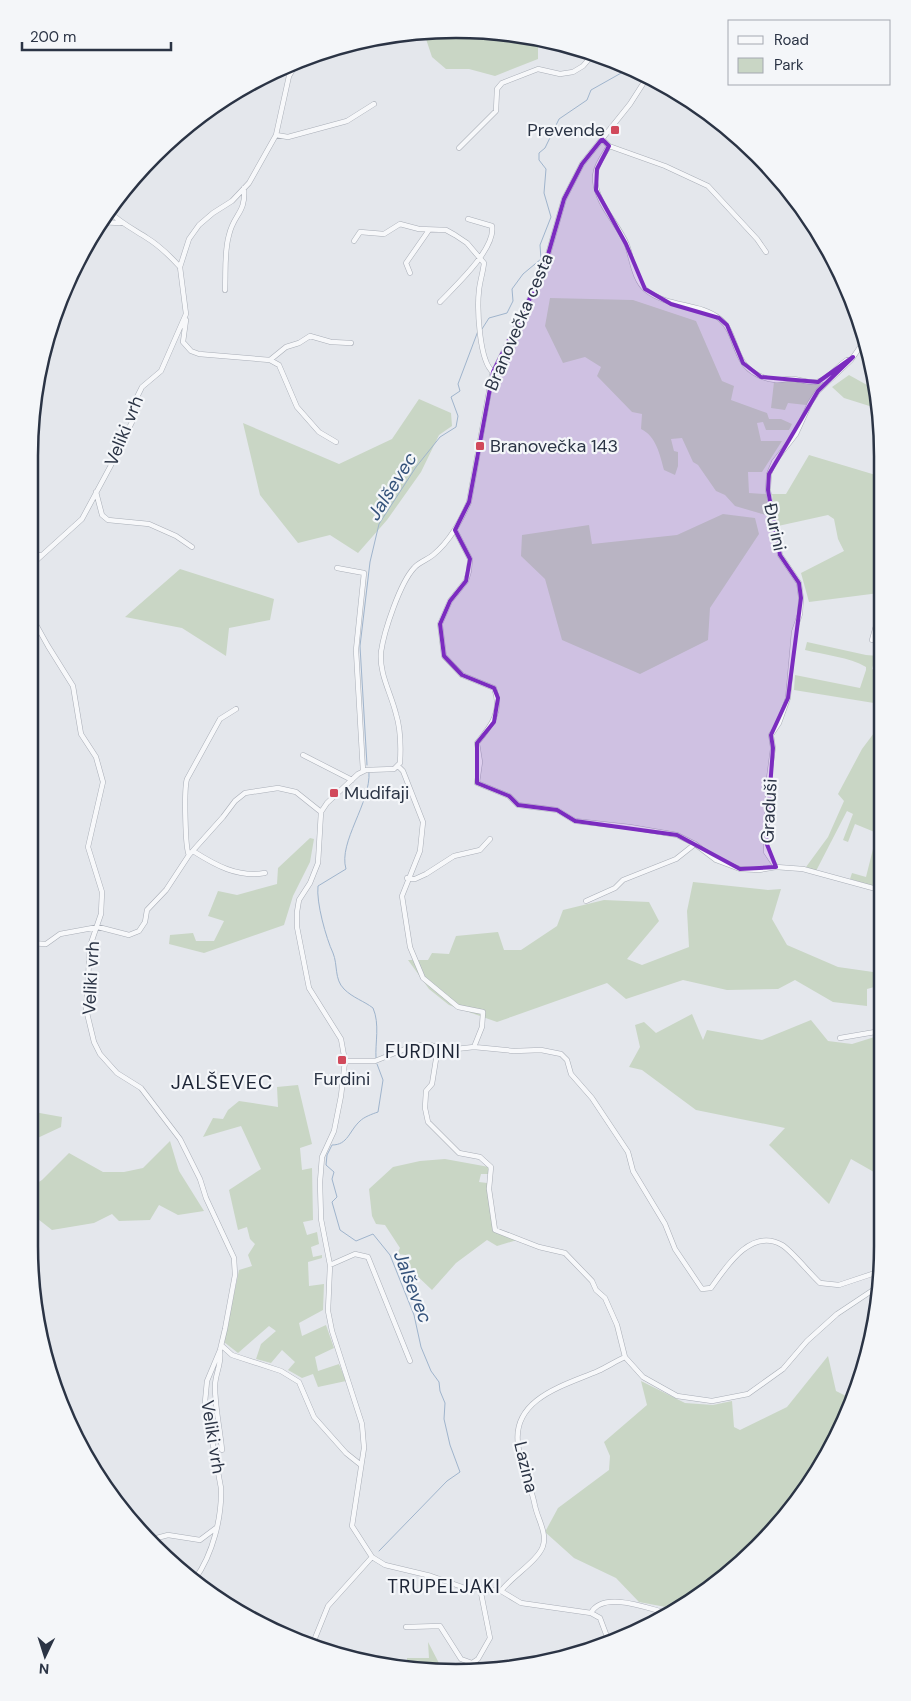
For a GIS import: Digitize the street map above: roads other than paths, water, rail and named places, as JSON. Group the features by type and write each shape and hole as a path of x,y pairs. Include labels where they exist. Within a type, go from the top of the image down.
{"street":[{"path":"459,148 496,111 497,89 502,82 538,69 560,74 573,72 583,66 589,60"},
{"path":"292,71 289,76 276,135 244,188 232,201 212,213 199,225 183,252 180,267 186,314 183,342 191,351 275,362 282,369 297,407 319,432 336,442"},
{"name":"Branovečka cesta","path":"398,766 401,750 400,732 380,666 381,651 388,625 408,575 415,566 442,547 455,530 469,502 486,396 494,372 542,272 564,199 582,164 643,83"},
{"path":"276,135 288,137 347,121 374,104"},
{"path":"602,139 609,146 665,166 708,186 757,239 766,252"},
{"path":"609,146 594,178 596,190 626,244 637,276 645,289 671,304 704,311 719,318 727,325 743,363 752,372 761,377 775,380 791,378 818,382 853,357"},
{"path":"225,290 228,238 230,230 245,204 244,188"},
{"path":"113,216 121,224 165,251 180,267"},
{"path":"440,302 480,257 491,239 492,226 468,219"},
{"path":"108,223 121,224"},
{"path":"354,241 360,232 384,234 400,224 430,230 446,230 467,243 484,263 479,290 479,322 486,365 494,372"},
{"path":"410,273 406,263 430,230"},
{"name":"Veliki vrh","path":"38,559 82,519 132,422 137,397 142,387 161,371 186,314"},
{"path":"270,360 286,346 299,343 310,336 331,342 351,343"},
{"name":"Đurini","path":"771,735 779,723 788,698 794,632 800,614 801,598 799,583 780,554 768,490 769,474 774,462 796,434 818,390 853,357 859,348"},
{"path":"96,492 102,515 108,520 149,524 176,536 192,547"},
{"path":"455,530 470,559 466,582 450,601 440,624 444,656 462,675 494,688 498,698 494,722 477,743 480,762 477,783 509,796 518,805 557,810 575,821 630,827 677,835 695,844 716,860 740,869 759,870 776,866"},
{"name":"Veliki vrh","path":"38,556 47,551"},
{"path":"337,568 364,573 356,650 365,770"},
{"name":"Veliki vrh","path":"38,627 73,686 81,734 96,757 103,782 88,847 102,892 98,926 93,932 90,946 86,995 86,1009 94,1042 100,1054 117,1074 141,1088 180,1139 200,1179 206,1198 234,1258 235,1275 220,1347 206,1381 205,1402 221,1488 217,1526 197,1574"},
{"path":"872,640 874,633"},
{"path":"236,708 220,719 184,787 187,809 186,851 233,872 255,875 265,873"},
{"name":"Graduši","path":"771,735 773,748 768,778 766,852 776,866 802,870 874,888"},
{"path":"303,755 352,780"},
{"path":"474,1047 482,1027 484,1012 458,1007 424,978 410,947 402,896 407,878 420,851 423,822 403,771 398,766 394,769 372,768 365,770 326,803 322,812 318,863 310,883 300,900 297,912 297,927 309,988 341,1039 345,1061 334,1131 320,1164 321,1219 330,1265 328,1311 332,1331 362,1424 364,1448 352,1526 372,1557 386,1565 399,1570 419,1573 465,1588 502,1591 521,1604 592,1613 600,1618 606,1635"},
{"path":"38,944 46,944 60,934 98,926 130,935 139,931 147,910 166,890 191,853 234,801 245,793 278,788 296,792 322,812"},
{"path":"407,878 415,879 454,856 480,850 490,839"},
{"path":"586,901 615,888 623,880 676,859 695,844"},
{"path":"840,1038 874,1032"},
{"path":"345,1061 375,1061 415,1045 459,1050 474,1047 541,1050 561,1054 567,1060 571,1074 592,1098 628,1152 633,1171 665,1224 675,1249 702,1289 711,1288 732,1259 748,1246 769,1240 783,1246 820,1283 839,1285 873,1274"},
{"path":"438,1047 432,1084 426,1091 425,1108 428,1122 459,1153 480,1158 491,1166 489,1189 495,1230 565,1253 592,1281 596,1290 605,1298 617,1325 625,1357 643,1377 677,1396 712,1401 748,1394 783,1369 807,1341 837,1314 871,1291"},
{"path":"330,1265 355,1254 368,1258 410,1362"},
{"path":"220,1347 232,1355 281,1371 299,1382 314,1416 346,1453 361,1465"},
{"name":"Veliki vrh","path":"220,1347 221,1361 215,1388 222,1450"},
{"name":"Lazina","path":"502,1591 542,1548 544,1534 531,1487 524,1474 517,1442 518,1427 525,1412 535,1401 567,1382 598,1371 625,1357"},
{"path":"157,1538 168,1535 200,1540 217,1526"},
{"path":"315,1639 328,1606 372,1557"},
{"path":"406,1626 440,1626 461,1659 472,1663 478,1660 490,1638 480,1588"},
{"path":"592,1613 595,1606 603,1602 632,1604 657,1611"}],"waterway":[{"name":"Jalševec","path":"482,329 489,318 507,313 513,301 512,289 523,274 541,259 540,245 551,217 544,193 546,169 539,160 539,153 545,148 559,119 587,100 591,90 622,72"},
{"name":"Jalševec","path":"367,765 360,646 370,562 379,524 416,467 440,437 456,427 458,416 451,397 460,391 458,384 478,331"},
{"name":"Jalševec","path":"369,772 365,796 346,847 346,869 318,886 318,893 322,920 339,981 347,992 373,1008 377,1027 376,1058"},
{"name":"Jalševec","path":"377,1064 383,1080 378,1112 368,1116 356,1125 342,1143 332,1145 327,1155 326,1165 334,1172 332,1179 337,1197 332,1202 340,1230 356,1241 373,1234 390,1255 414,1315 421,1347 431,1371 439,1382 440,1391 445,1403 444,1419 450,1445 460,1472 447,1481 379,1551"}],"place":[{"name":"Prevende","path":"615,130"},
{"name":"Branovečka 143","path":"480,446"},
{"name":"Mudifaji","path":"334,793"},
{"name":"Furdini","path":"342,1060"}],"district":[{"name":"FURDINI","path":"423,1051"},
{"name":"JALŠEVEC","path":"222,1082"},
{"name":"TRUPELJAKI","path":"444,1586"}]}
